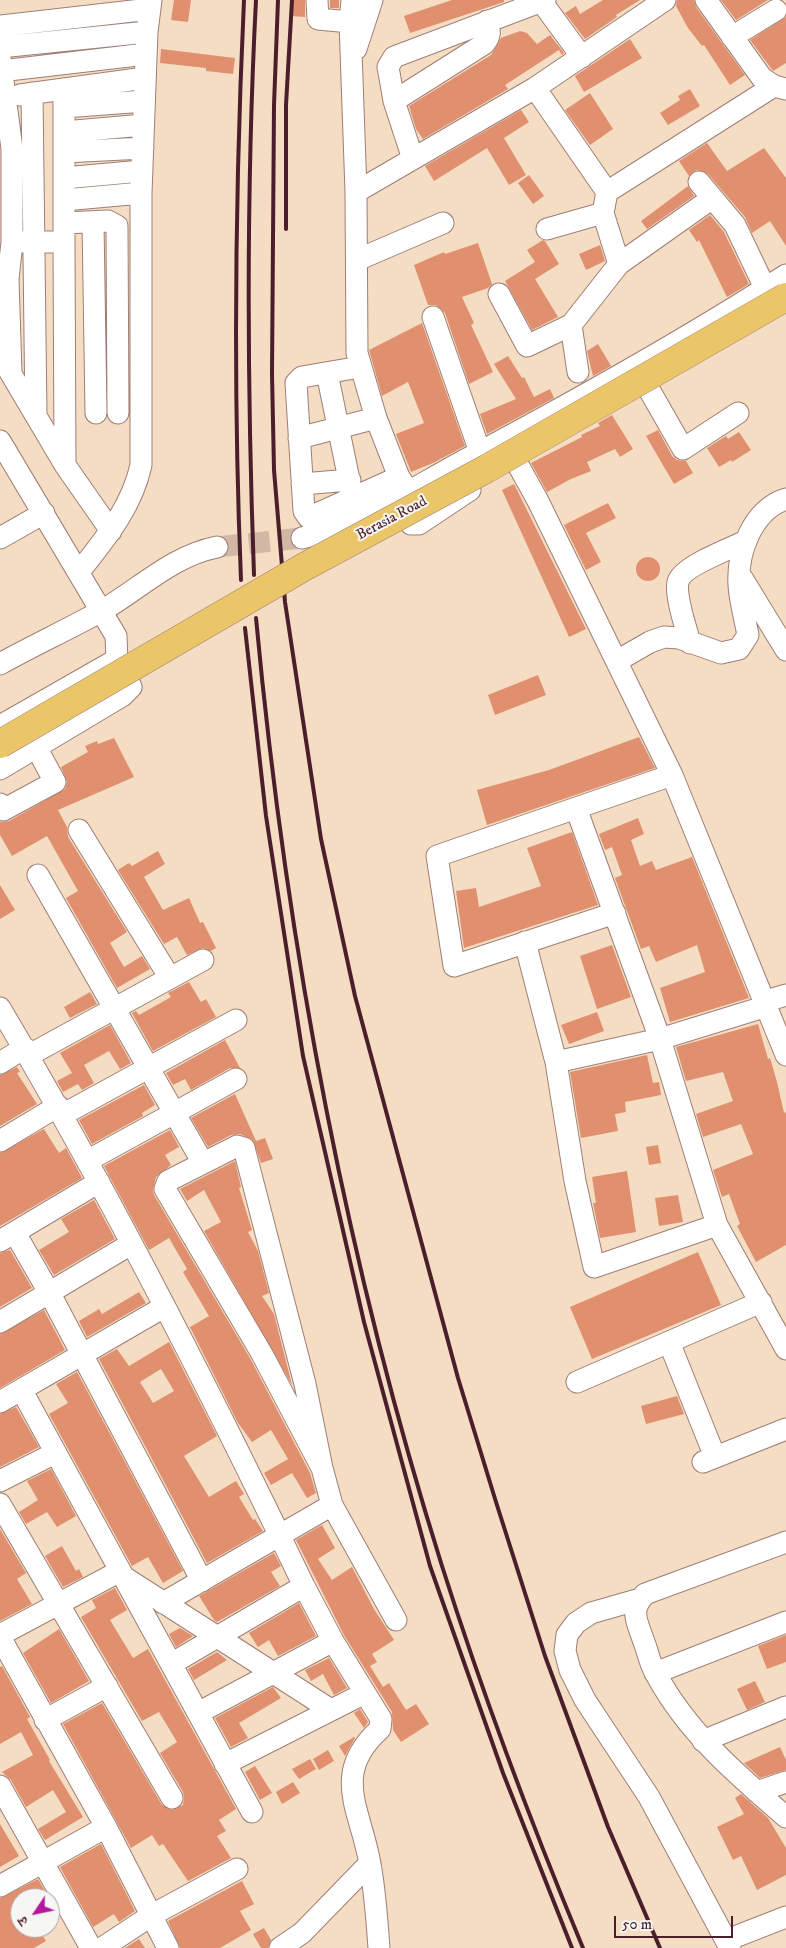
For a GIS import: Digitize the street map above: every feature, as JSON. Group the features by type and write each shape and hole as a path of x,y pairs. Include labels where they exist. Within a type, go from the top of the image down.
{"main road":[{"name":"Berasia Road","path":"0,744 309,564 486,469 776,292"}],"street":[{"path":"318,0 318,19 350,22"},
{"path":"352,0 350,22 356,192 357,339 360,367 401,489 399,506 411,524 419,524 516,462 786,307"},
{"path":"352,56 361,38 372,0"},
{"path":"356,192 535,88 582,57 640,7 665,0"},
{"path":"706,0 762,78 780,87"},
{"path":"413,159 394,101 388,67 394,56 543,1 582,57"},
{"path":"0,26 150,4 147,32 141,193 141,465 138,480 131,496 111,531 79,572"},
{"path":"732,37 781,5"},
{"path":"394,101 484,44 489,38 490,30 487,21"},
{"path":"0,47 147,32"},
{"path":"11,373 4,311 4,276 12,242 1,66 146,54"},
{"path":"64,99 145,78"},
{"path":"619,264 602,213 607,192 780,87"},
{"path":"535,88 607,192"},
{"path":"4,99 32,93 64,99 144,101"},
{"path":"32,93 36,416"},
{"path":"64,99 66,465"},
{"path":"64,142 143,125"},
{"path":"64,142 143,148"},
{"path":"64,178 142,171"},
{"path":"498,294 527,346 572,325 619,264 705,191 735,225 776,292"},
{"path":"64,200 141,193"},
{"path":"547,229 602,213"},
{"path":"12,242 33,242 93,222 108,221 117,226 118,413"},
{"path":"93,222 96,412"},
{"path":"357,260 443,223"},
{"path":"302,538 332,529 401,489 480,452 565,407 723,315 776,292 786,275"},
{"path":"433,317 480,452"},
{"path":"65,322 141,319"},
{"path":"572,325 578,372"},
{"path":"0,355 66,465 111,531"},
{"path":"351,490 308,517 304,511 296,383 302,377 360,367"},
{"path":"327,373 351,490"},
{"path":"647,386 683,449 738,413"},
{"path":"65,412 141,413"},
{"path":"299,438 376,418"},
{"path":"3,453 44,513 102,610 116,636 117,662"},
{"path":"516,462 617,661 672,775 786,1054"},
{"path":"302,484 351,490 401,489"},
{"path":"617,661 650,642 664,637 679,638 721,653 739,649 748,635 739,586 740,562 746,541 757,521 775,503 786,499"},
{"path":"0,538 44,513"},
{"path":"690,643 678,591 678,581 686,571 746,541"},
{"path":"0,664 102,610 177,561 199,551 217,547"},
{"path":"739,573 786,650"},
{"path":"0,726 114,661 120,663 131,687 129,692 0,769"},
{"path":"0,804 3,810 55,782 36,747"},
{"path":"615,913 454,966 437,856 672,775"},
{"path":"576,808 660,1039 717,1225 786,1349"},
{"path":"79,830 170,978"},
{"path":"38,875 148,1070 203,1162"},
{"path":"525,942 556,1062 575,1181 594,1267 717,1225"},
{"path":"24,1048 33,1053 203,960"},
{"path":"556,1062 660,1039 786,996"},
{"path":"0,1008 99,1182 280,1535 304,1586 381,1724 380,1729 365,1742 352,1776 357,1817 370,1862 379,1948"},
{"path":"0,1141 148,1070 236,1020"},
{"path":"0,1063 24,1048"},
{"path":"87,1161 236,1079"},
{"path":"322,1468 243,1319 165,1189 168,1181 237,1146 244,1148 305,1384 322,1468 332,1505 396,1620"},
{"path":"99,1182 8,1237 50,1294 202,1581"},
{"path":"0,1322 50,1294 131,1244"},
{"path":"577,1382 761,1302"},
{"path":"0,1402 22,1391 164,1307"},
{"path":"669,1342 709,1460 786,1429"},
{"path":"22,1391 252,1812"},
{"path":"0,1481 55,1453"},
{"path":"0,1504 172,1798"},
{"path":"163,1603 332,1505"},
{"path":"786,1542 646,1594 640,1599 591,1613 576,1624 567,1635 565,1651 570,1670 585,1700 649,1797 728,1944 786,1917"},
{"path":"123,1575 163,1603 331,1710"},
{"path":"123,1575 58,1604 0,1636 106,1827 168,1948"},
{"path":"171,1664 304,1586"},
{"path":"640,1599 634,1613 655,1673 680,1711 703,1741 786,1817"},
{"path":"655,1673 786,1622"},
{"path":"198,1713 333,1641"},
{"path":"45,1720 106,1686"},
{"path":"225,1764 364,1693"},
{"path":"703,1741 786,1708"},
{"path":"757,1792 786,1782"},
{"path":"1,1790 91,1948"},
{"path":"0,1886 43,1864 106,1827"},
{"path":"280,1948 302,1933 370,1862"},
{"path":"102,1948 152,1915 237,1869"}],"building":[{"path":"174,0 191,0 188,22 171,20"},
{"path":"292,0 305,0 305,17 291,16"},
{"path":"330,0 339,0 339,8 330,8"},
{"path":"452,0 504,0 504,2 410,33 404,16"},
{"path":"603,0 640,0 616,15 617,17 585,39 565,13 576,6 580,14"},
{"path":"677,0 694,0 696,7 745,75 730,85 704,45 702,46 688,28 676,6"},
{"path":"721,0 768,0 736,20"},
{"path":"786,17 786,63 773,71 750,40"},
{"path":"520,31 527,33 537,44 550,35 564,53 562,55 559,50 505,85 508,89 423,139 416,129 409,106 491,55 501,38"},
{"path":"630,39 642,58 584,92 575,76"},
{"path":"161,49 235,58 233,74 206,71 206,68 160,63"},
{"path":"690,89 700,106 668,125 660,113 680,100 678,96"},
{"path":"590,93 613,129 590,145 565,110"},
{"path":"521,110 529,122 504,138 526,175 509,185 487,148 434,181 425,166"},
{"path":"707,143 727,171 764,148 786,178 786,246 770,221 752,233 745,217 708,174 697,170 689,176 679,161"},
{"path":"529,175 544,196 533,204 518,183"},
{"path":"688,186 694,196 647,229 641,221"},
{"path":"710,215 724,232 749,284 727,297 699,240 697,242 689,230"},
{"path":"543,240 559,264 535,279 558,317 532,330 505,281 535,262 527,250"},
{"path":"478,243 492,284 488,288 462,297 474,323 471,325 493,372 469,384 445,313 436,305 428,305 414,265 444,252 445,254"},
{"path":"600,245 605,261 586,270 579,254"},
{"path":"422,323 465,446 411,472 396,434 424,423 408,382 382,396 369,350"},
{"path":"598,344 611,366 593,376 587,351"},
{"path":"508,356 522,378 524,377 534,397 550,389 554,398 487,434 480,414 516,399 494,364"},
{"path":"612,415 633,449 620,457 615,449 587,462 591,471 547,492 531,463 582,437 581,435 600,426 598,423"},
{"path":"658,430 672,456 677,460 686,461 693,473 674,484 646,436"},
{"path":"739,432 751,450 732,462 731,460 719,467 707,448 726,436 728,439"},
{"path":"514,484 586,629 569,637 502,490"},
{"path":"608,503 616,518 586,533 601,562 586,570 564,525"},
{"path":"648,557 657,560 660,569 657,578 648,581 639,578 636,569 639,560"},
{"path":"538,675 546,695 495,715 488,695"},
{"path":"639,737 655,768 487,825 477,790 549,770"},
{"path":"114,738 134,777 58,810 67,827 68,837 127,932 110,943 124,967 142,956 150,969 117,988 66,898 78,891 47,836 12,856 0,835 0,822 9,821 65,789 67,782 61,767 88,752 85,746 97,741 98,744"},
{"path":"638,818 644,834 631,840 640,866 652,861 656,870 692,857 749,998 670,1022 660,988 705,972 697,945 656,962 649,946 641,949 615,878 622,875 612,847 605,850 599,834"},
{"path":"572,832 598,905 464,948 456,891 476,888 479,907 541,886 527,848"},
{"path":"158,851 165,864 144,877 163,910 189,898 200,923 203,922 216,948 211,951 203,948 187,955 177,937 164,944 118,870 129,863 132,866"},
{"path":"0,885 15,910 0,919"},
{"path":"612,945 631,997 597,1009 580,956"},
{"path":"189,982 201,1002 206,999 216,1017 153,1051 132,1013 136,1011 139,1015 171,997 168,993"},
{"path":"90,992 97,1004 70,1018 64,1007"},
{"path":"597,1012 604,1031 569,1044 561,1025"},
{"path":"758,1024 768,1059 770,1058 784,1113 786,1112 786,1245 756,1262 737,1226 740,1224 729,1194 722,1197 713,1170 753,1154 741,1124 703,1137 696,1114 733,1101 723,1072 686,1081 676,1047"},
{"path":"110,1025 131,1063 120,1069 109,1051 84,1065 94,1083 82,1090 78,1084 63,1092 57,1081 72,1073 60,1053"},
{"path":"225,1040 240,1068 230,1068 191,1090 185,1079 173,1085 166,1073"},
{"path":"647,1055 653,1083 659,1082 661,1095 625,1102 626,1112 615,1114 618,1131 581,1138 570,1072"},
{"path":"17,1067 20,1072 17,1073 37,1104 0,1126 0,1075"},
{"path":"144,1085 155,1105 142,1113 143,1116 92,1144 79,1120"},
{"path":"235,1094 256,1141 265,1138 273,1159 261,1163 253,1140 240,1134 231,1135 208,1147 191,1118"},
{"path":"44,1129 59,1153 66,1148 82,1178 0,1226 0,1153"},
{"path":"170,1130 179,1147 165,1155 171,1165 156,1177 153,1190 154,1195 251,1360 310,1473 316,1493 307,1498 292,1473 271,1485 264,1473 288,1459 271,1430 252,1442 238,1423 190,1327 209,1316 183,1272 187,1269 169,1238 149,1250 104,1166"},
{"path":"658,1145 661,1163 649,1165 646,1147"},
{"path":"235,1161 241,1187 239,1188 252,1230 248,1232 258,1251 269,1293 262,1296 274,1314 292,1385 204,1231 221,1222 204,1190 187,1201 180,1189"},
{"path":"627,1171 636,1232 600,1238 593,1203 596,1203 592,1177"},
{"path":"678,1195 683,1222 659,1226 655,1198"},
{"path":"94,1200 115,1239 54,1275 39,1250 69,1232 61,1219"},
{"path":"10,1250 32,1288 0,1307 0,1253"},
{"path":"698,1252 721,1305 592,1359 570,1307"},
{"path":"139,1292 146,1303 87,1337 79,1321 99,1309 102,1314"},
{"path":"44,1310 65,1350 0,1388 0,1334"},
{"path":"169,1342 217,1436 184,1456 209,1497 236,1481 244,1494 239,1497 253,1520 255,1519 263,1531 207,1563 99,1359 117,1349 129,1366","holes":["161,1369 174,1391 153,1403 140,1382"]},
{"path":"77,1372 183,1571 163,1583 148,1557 132,1566 49,1414 68,1403 56,1384"},
{"path":"677,1396 684,1414 646,1424 641,1406"},
{"path":"16,1407 39,1447 0,1467 0,1414"},
{"path":"51,1469 76,1516 57,1527 47,1512 26,1524 19,1512 38,1500 27,1481"},
{"path":"322,1525 335,1548 318,1559 332,1580 352,1567 374,1609 394,1640 372,1654 377,1662 370,1666 383,1687 389,1683 406,1710 416,1704 429,1724 401,1742 393,1730 392,1712 344,1635 296,1540"},
{"path":"0,1529 26,1573 17,1579 32,1604 0,1621"},
{"path":"62,1546 76,1571 79,1569 83,1577 63,1587 45,1556"},
{"path":"274,1553 281,1566 271,1572 280,1586 217,1622 214,1620 199,1596"},
{"path":"115,1588 127,1610 110,1620 133,1658 148,1649 236,1809 219,1820 226,1831 217,1836 231,1858 188,1881 163,1844 159,1846 152,1835 131,1848 63,1724 102,1703 162,1805 173,1810 183,1805 183,1792 160,1753 177,1742 159,1712 142,1721 81,1617 96,1608 92,1600"},
{"path":"299,1603 316,1636 278,1656 269,1640 258,1647 249,1633"},
{"path":"180,1628 193,1636 176,1647 169,1634"},
{"path":"59,1629 89,1681 51,1703 23,1653"},
{"path":"786,1635 786,1662 767,1669 758,1646"},
{"path":"217,1652 227,1660 194,1680 188,1669"},
{"path":"329,1658 347,1688 334,1695 323,1674 311,1681 305,1670"},
{"path":"2,1666 30,1717 27,1719 49,1761 83,1817 45,1840 38,1829 66,1812 53,1790 26,1807 11,1780 2,1772 33,1755 21,1732 0,1744 0,1667"},
{"path":"755,1681 765,1702 747,1710 737,1689"},
{"path":"273,1687 281,1698 239,1723 248,1738 231,1747 215,1718"},
{"path":"360,1709 368,1722 364,1728 354,1713"},
{"path":"355,1738 345,1756 339,1746"},
{"path":"780,1747 786,1760 786,1770 760,1778 744,1763"},
{"path":"328,1750 334,1761 319,1770 313,1759"},
{"path":"310,1759 316,1769 299,1779 292,1769"},
{"path":"255,1766 272,1793 260,1800 245,1772"},
{"path":"293,1782 300,1793 282,1804 276,1792"},
{"path":"741,1794 768,1818 786,1848 786,1875 757,1890 741,1856 733,1860 717,1827 744,1814 735,1798"},
{"path":"0,1824 19,1856 0,1867"},
{"path":"101,1844 135,1911 119,1922 114,1914 93,1927 60,1867"},
{"path":"38,1879 43,1888 20,1888"},
{"path":"242,1881 254,1904 240,1911 251,1930 220,1948 180,1948 168,1921"},
{"path":"10,1893 10,1938 44,1938 46,1941 34,1948 0,1948 0,1898"},
{"path":"264,1928 271,1940 268,1948 261,1948 253,1934"},
{"path":"139,1939 145,1948 125,1948"}],"tunnel":[{"path":"217,547 302,538"}],"railway":[{"path":"241,580 238,508 236,290 244,0"},
{"path":"254,575 250,432 249,216 256,0"},
{"path":"278,0 274,105 272,374 274,470 285,602 321,839 355,996 458,1378 545,1656 608,1827 660,1948"},
{"path":"286,229 286,105 292,0"},
{"path":"256,618 284,858 302,978 348,1215 376,1333 407,1450 474,1663 508,1758 583,1948"},
{"path":"245,628 266,816 303,1056 364,1322 430,1566 503,1773 572,1948"}]}
